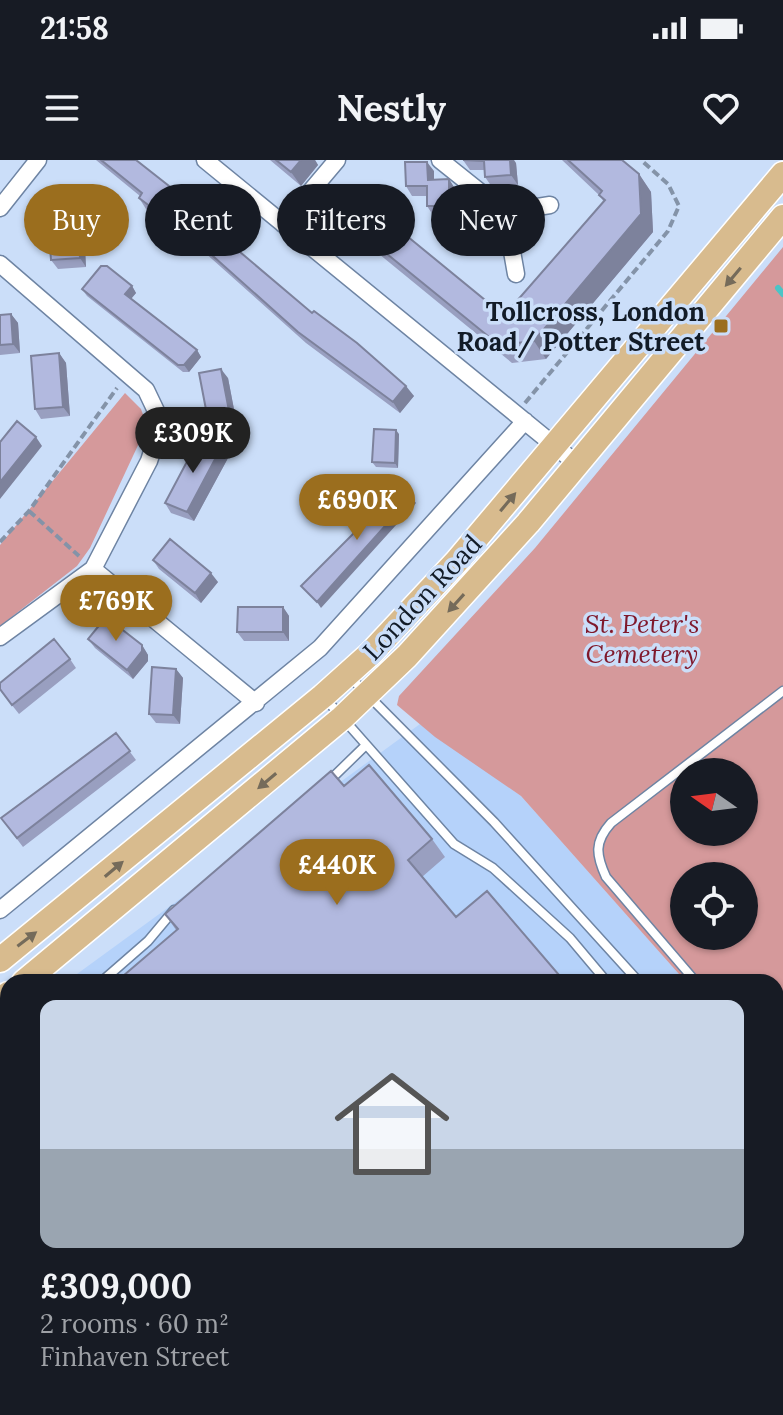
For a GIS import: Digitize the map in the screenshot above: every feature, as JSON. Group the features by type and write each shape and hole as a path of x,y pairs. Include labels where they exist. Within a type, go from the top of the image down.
{"main road":[{"name":"London Road","path":"0,960 348,675 420,602 556,446 783,174"},
{"name":"London Road","path":"30,974 368,695 473,585 783,217"}],"street":[{"path":"0,208 38,160"},
{"path":"205,160 277,219"},
{"path":"317,184 337,160"},
{"path":"440,160 470,184"},
{"path":"545,206 550,205"},
{"path":"322,256 577,464"},
{"path":"513,256 516,274"},
{"path":"0,264 146,390 156,411 159,430 149,461 93,569 0,637"},
{"path":"0,910 320,648 521,418"},
{"path":"93,569 256,703"}],"lane":[{"path":"348,675 494,822 632,974"},
{"path":"689,974 606,877 599,862 598,842 611,823 783,691"},
{"path":"323,696 454,844 493,868 570,938 600,974"},
{"path":"315,792 366,745"},
{"path":"110,974 148,941 163,919 183,902"}],"path":[{"path":"521,418 668,231 679,206 668,184 641,160"},
{"path":"0,542 29,511 127,374"},
{"path":"29,511 93,569"}],"shaded area":[{"path":"420,724 521,796 679,974 77,974"}],"green space":[{"name":"St. Peter's Cemetery","path":"783,247 783,974 679,974 521,796 435,737 397,705 399,696 535,548"},
{"path":"125,393 141,409 147,426 90,548 77,566 0,626 0,545"}],"building":[{"path":"101,160 136,160 166,184 145,184 145,202 139,198 142,193"},
{"path":"276,160 301,160 291,172"},
{"path":"463,160 510,160 511,175 485,177 484,161"},
{"path":"568,160 622,160 639,174 641,214 534,341 499,345 389,256 415,256 415,243 501,313 506,307 509,310 605,200 599,195 602,191"},
{"path":"405,162 427,162 428,180 449,179 449,184 431,184 431,206 427,206 427,186 406,184"},
{"path":"51,256 80,256 80,258 51,260"},
{"path":"213,256 245,256 312,313 314,311 357,343 406,386 393,402 298,332"},
{"path":"101,266 107,266 132,286 125,294 197,350 184,365 178,365 82,289"},
{"path":"11,314 13,344 0,345 0,315"},
{"path":"59,353 63,407 35,409 31,356"},
{"path":"221,369 230,416 208,420 199,373"},
{"path":"17,421 36,437 0,482 0,442"},
{"path":"374,429 396,430 395,463 372,462"},
{"path":"200,437 221,448 187,512 165,503"},
{"path":"394,482 411,497 317,602 301,586 367,520 364,517"},
{"path":"170,539 211,573 195,593 153,560"},
{"path":"238,607 283,607 283,632 237,632"},
{"path":"106,617 142,645 142,651 127,670 88,639"},
{"path":"54,639 70,659 12,705 0,689 0,683"},
{"path":"152,667 176,669 173,715 149,714"},
{"path":"116,733 130,751 17,838 1,818"},
{"path":"369,765 432,839 408,860 456,917 487,891 558,974 125,974 178,929 165,914 331,771 344,786"}],"waterway":[{"path":"778,288 783,294"}],"place":[{"name":"Tollcross, London Road/ Potter Street","path":"721,326"}]}
